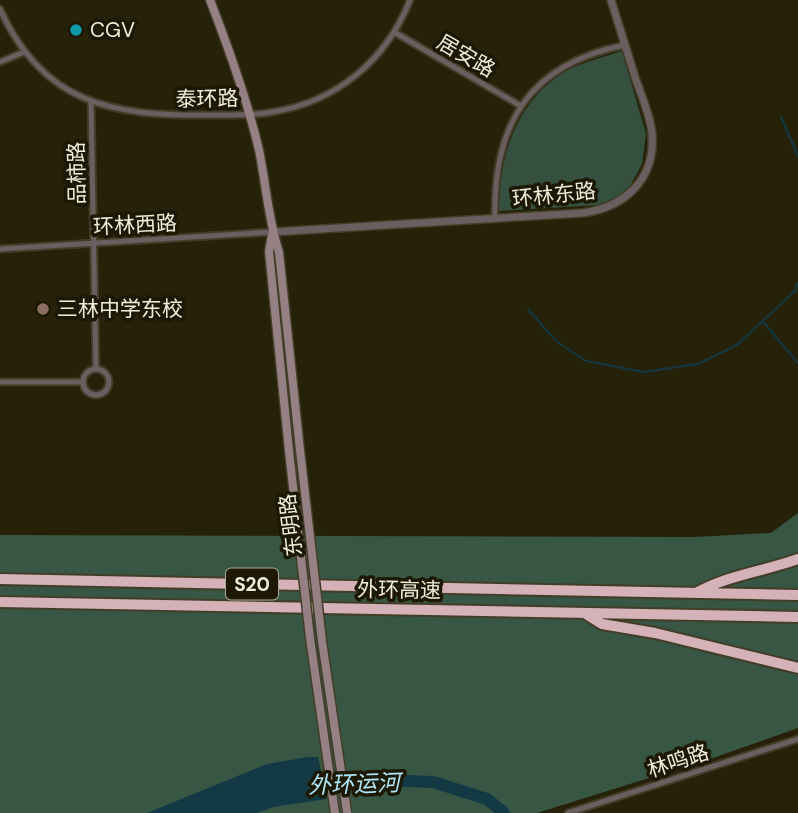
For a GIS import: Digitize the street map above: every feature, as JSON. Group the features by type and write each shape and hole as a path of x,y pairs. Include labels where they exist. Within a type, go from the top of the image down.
{"highway":[{"path":"697,593 719,581 798,559"},
{"name":"外环高速","path":"0,579 798,595"},
{"name":"外环高速","path":"0,601 798,617"},
{"path":"583,613 602,624 798,668"}],"main road":[{"name":"东明路","path":"210,0 249,114 259,151 272,232 279,252 322,641 347,812"},
{"name":"东明路","path":"272,232 269,251 289,451 310,638 335,813"}],"street":[{"name":"泰环路","path":"0,9 24,52 52,79 91,102 130,113 155,115 249,114 291,108 328,95 362,72 394,32 410,0"},
{"name":"环林东路","path":"272,232 600,210 615,205 638,184 650,159 652,132 611,0"},
{"name":"居安路","path":"394,32 521,106"},
{"path":"495,218 497,165 507,132 521,106 539,85 570,62 625,45"},
{"path":"0,62 24,52"},
{"name":"品柿路","path":"91,102 96,369"},
{"name":"环林西路","path":"0,249 272,232"},
{"path":"96,369 107,376 108,382 105,391 96,395 84,387 83,382 87,373 96,369"},
{"path":"0,382 83,382"},
{"name":"林鸣路","path":"568,813 798,739"}],"green space":[{"path":"622,51 646,134 642,164 630,186 614,200 597,205 499,211 502,171 507,151 523,114 534,98 566,71"},
{"path":"798,513 798,728 713,758 537,813 0,813 0,535 695,537 771,533"}],"water":[{"path":"318,757 327,799 273,807 257,813 147,813 267,764"}],"waterway":[{"path":"781,117 798,156"},
{"path":"528,309 556,341 586,361 644,372 698,364 737,345 795,291 798,282"},
{"path":"764,323 798,363"},
{"name":"外环运河","path":"308,785 379,780 433,782 487,799 504,813"}],"place":[{"name":"CGV","path":"76,30"},
{"name":"三林中学东校","path":"43,309"}]}
